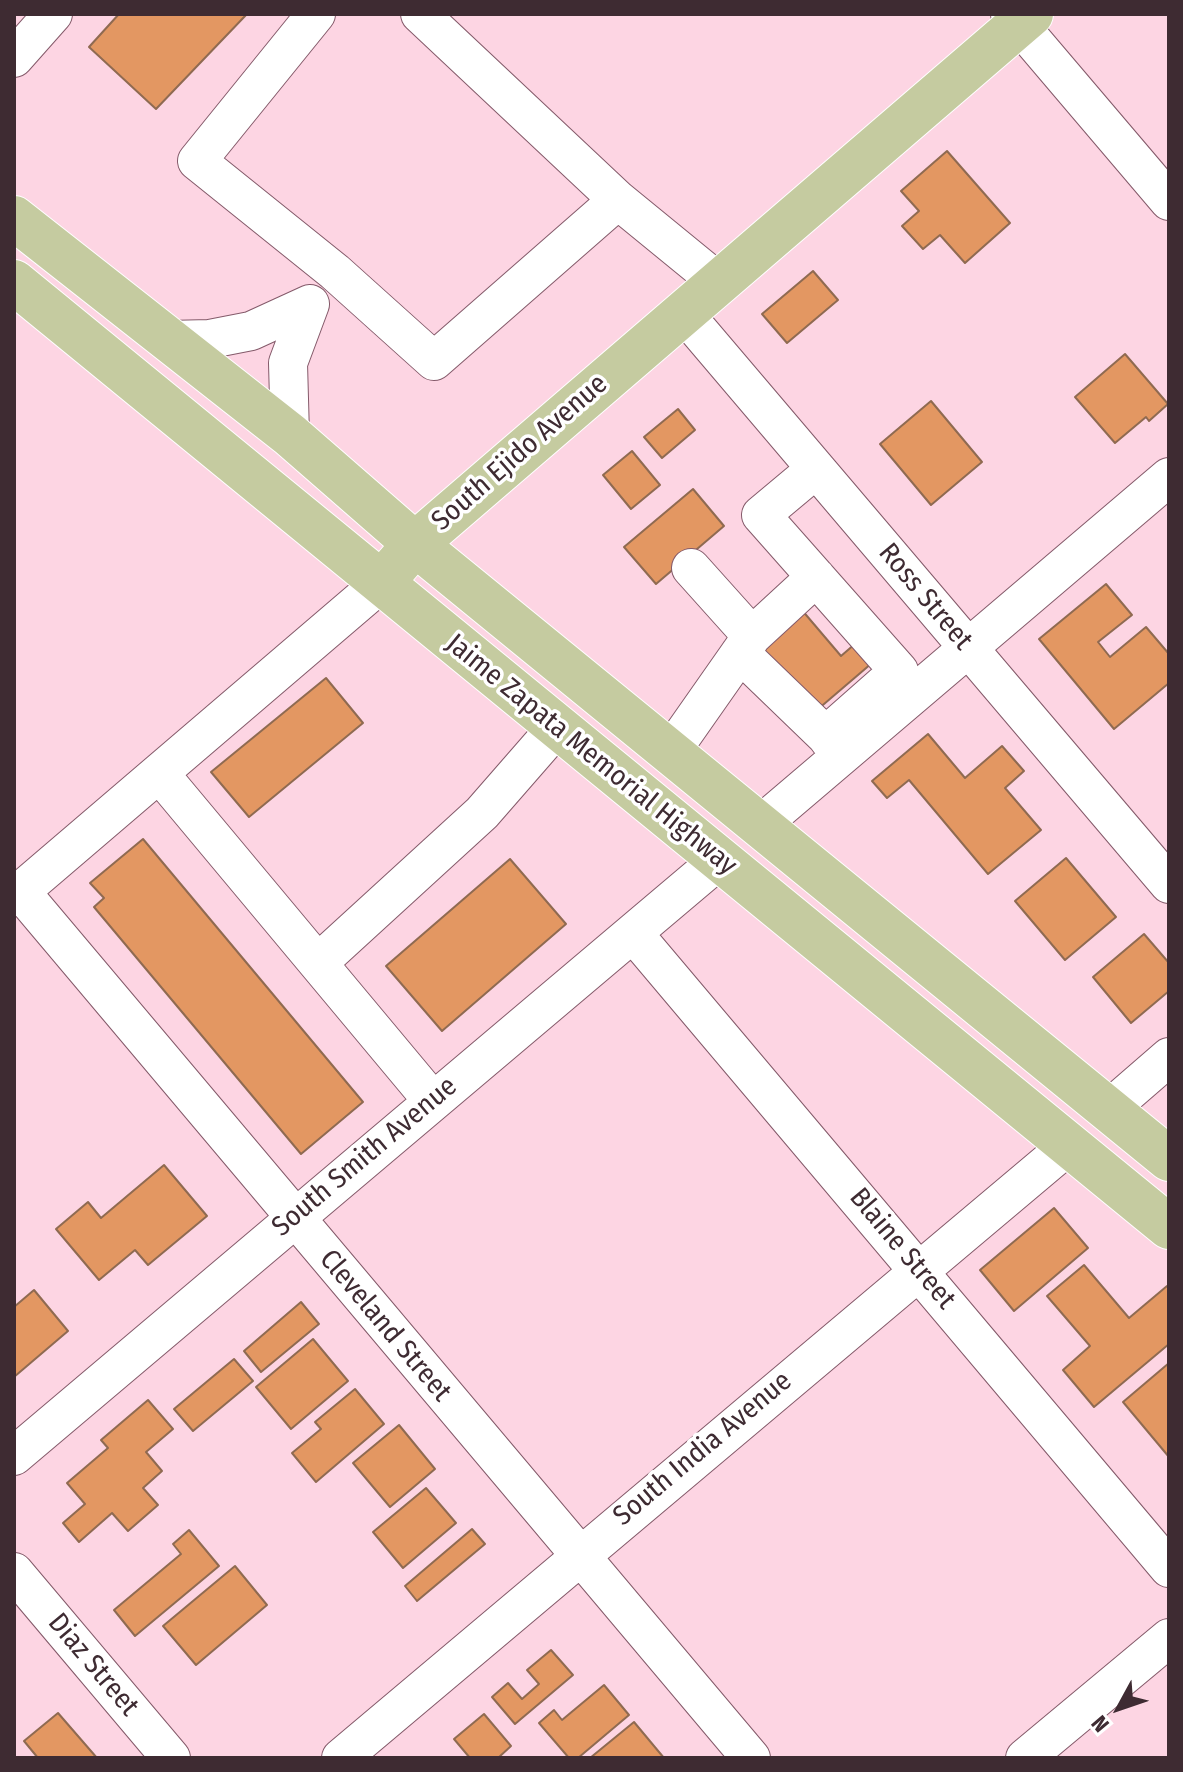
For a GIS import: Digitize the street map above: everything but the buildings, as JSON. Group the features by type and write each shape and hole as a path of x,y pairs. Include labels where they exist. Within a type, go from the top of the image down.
{"main road":[{"name":"South Ejido Avenue","path":"381,583 415,544 1020,17"},
{"name":"Jaime Zapata Memorial Highway","path":"14,218 290,435 415,544 1169,1159"},
{"name":"Jaime Zapata Memorial Highway","path":"14,282 1169,1227"},
{"path":"719,860 777,878 792,887 1038,1087 1077,1107 1109,1109"},
{"path":"1069,1145 1101,1147 1116,1153 1169,1190"}],"street":[{"path":"316,14 197,161 335,272 434,361 618,200"},
{"path":"420,14 618,200 717,281"},
{"path":"1020,17 1169,201"},
{"path":"14,58 38,19"},
{"path":"290,435 288,363 310,304 335,272"},
{"path":"167,340 210,339 251,331 310,304"},
{"name":"Ross Street","path":"682,311 1169,884"},
{"path":"759,826 899,671 761,515 816,469"},
{"path":"834,746 968,648 1169,477"},
{"path":"691,568 746,644 834,746"},
{"path":"670,753 746,644 816,577"},
{"name":"South Ejido Avenue","path":"17,894 381,583"},
{"path":"318,963 482,813 557,727"},
{"path":"159,773 432,1100"},
{"name":"South Smith Avenue","path":"14,1456 292,1217 719,860"},
{"name":"Cleveland Street","path":"17,894 751,1758"},
{"name":"Blaine Street","path":"633,933 1169,1568"},
{"path":"1109,1109 1169,1057"},
{"name":"South India Avenue","path":"341,1758 918,1268 1069,1145"},
{"name":"Diaz Street","path":"14,1572 171,1758"},
{"path":"1025,1758 1169,1638"}]}
